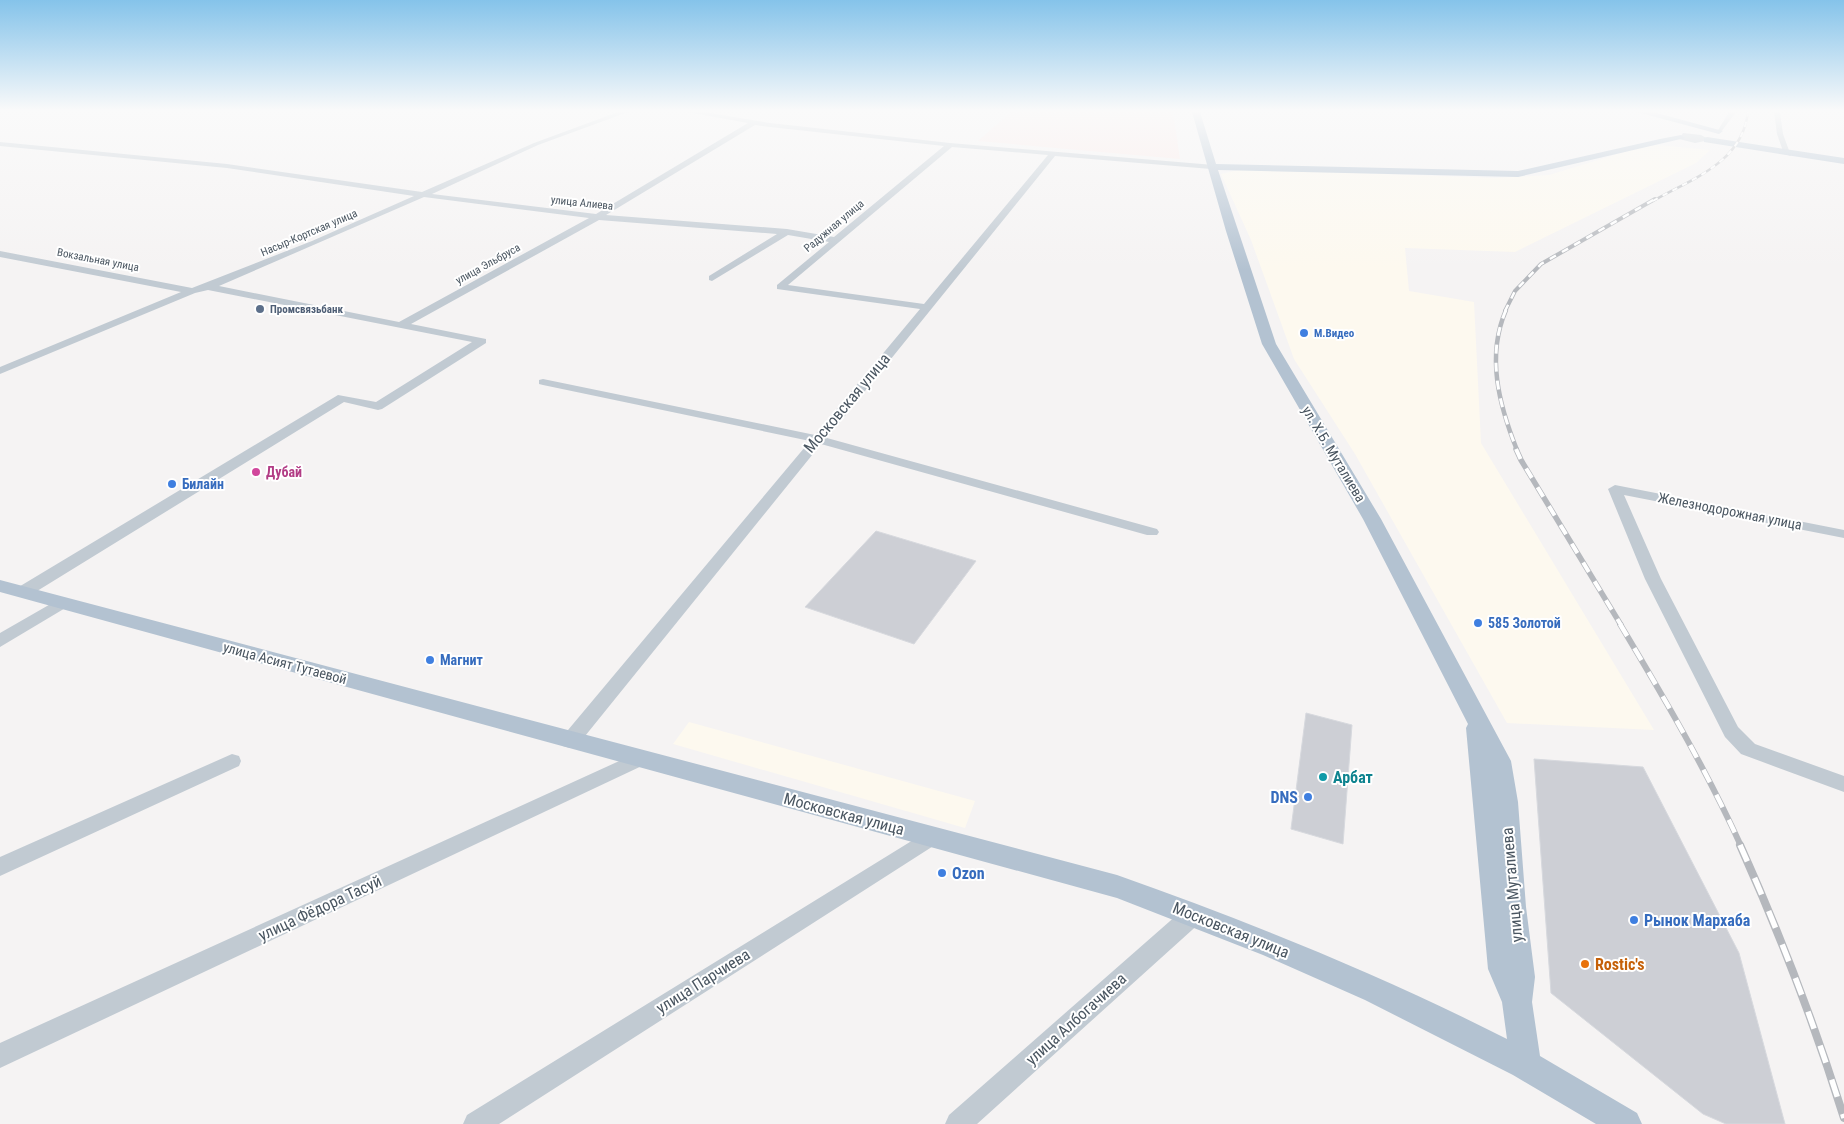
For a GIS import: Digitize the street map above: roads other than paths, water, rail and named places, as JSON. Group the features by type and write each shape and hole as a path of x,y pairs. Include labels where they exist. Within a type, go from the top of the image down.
{"main road":[{"path":"1211,167 1518,174 1568,164"},
{"name":"ул. Х.Б. Муталиева","path":"1211,167 1269,344 1372,519 1474,712 1481,755 1502,969 1516,1002 1526,1064"},
{"name":"улица Асият Тутаевой","path":"0,586 570,741"},
{"name":"Московская улица","path":"570,741 1117,887 1194,914 1355,982 1526,1064 1626,1124"}],"street":[{"name":"улица Алиева","path":"211,164 424,195 597,217 787,232 835,240"},
{"name":"Насыр-Кортская улица","path":"0,371 192,291 208,287 491,164"},
{"name":"улица Эльбруса","path":"401,325 480,284 684,164"},
{"name":"Радужная улица","path":"926,164 780,287 927,307"},
{"name":"Московская улица","path":"570,741 1045,164"},
{"path":"1182,164 1211,167"},
{"path":"712,278 787,232"},
{"name":"Вокзальная улица","path":"0,254 192,291"},
{"path":"23,592 342,398 378,406 482,342 208,287"},
{"path":"543,382 817,439 1152,532"},
{"name":"Железнодорожная улица","path":"1844,534 1615,489 1657,588 1731,732 1748,750 1844,784"},
{"path":"0,641 61,602"},
{"name":"улица Фёдора Тасуй","path":"0,1056 639,759"},
{"path":"0,867 232,761"},
{"name":"улица Парчиева","path":"476,1124 931,837"},
{"name":"улица Албогачиева","path":"958,1124 1194,914"}],"railway":[{"path":"1653,201 1716,164"},
{"path":"1505,311 1515,291 1541,264 1655,199"},
{"path":"1506,310 1500,327 1497,345 1497,380 1505,416 1517,450"},
{"path":"1516,449 1621,625"},
{"path":"1620,624 1699,761 1741,846"},
{"path":"1740,845 1796,980 1844,1118"}],"place":[{"name":"Промсвязьбанк","path":"260,309"},
{"name":"М.Видео","path":"1304,333"},
{"name":"Дубай","path":"256,472"},
{"name":"Билайн","path":"172,484"},
{"name":"585 Золотой","path":"1478,623"},
{"name":"Магнит","path":"430,660"},
{"name":"Арбат","path":"1323,777"},
{"name":"DNS","path":"1308,797"},
{"name":"Ozon","path":"942,873"},
{"name":"Рынок Мархаба","path":"1634,920"},
{"name":"Rostic's","path":"1585,964"}]}
